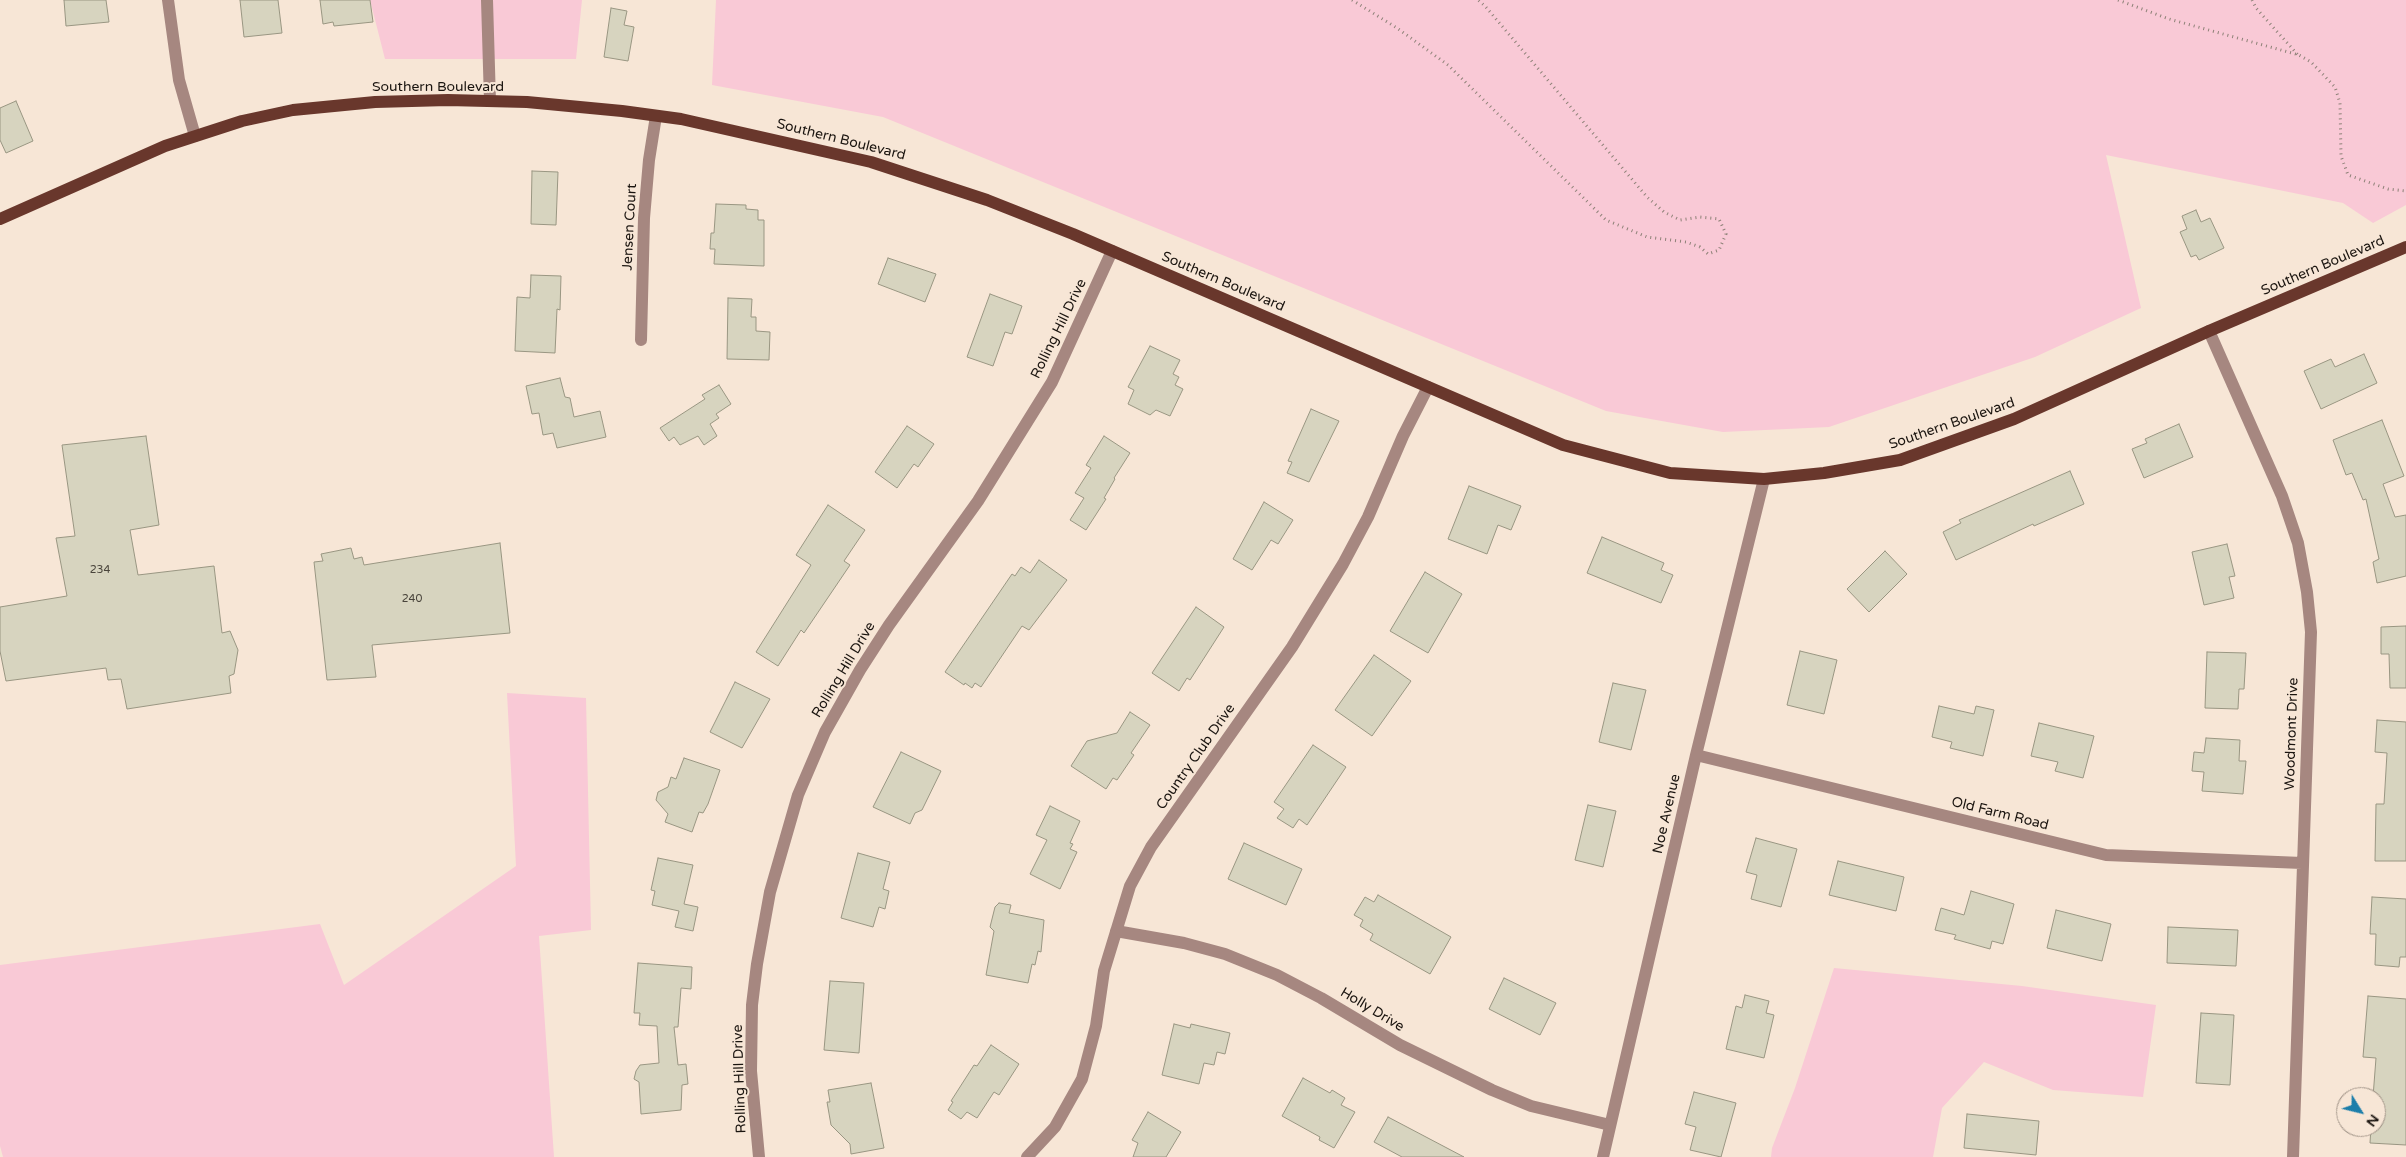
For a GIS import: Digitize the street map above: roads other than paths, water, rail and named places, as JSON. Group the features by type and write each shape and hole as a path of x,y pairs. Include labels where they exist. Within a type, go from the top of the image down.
{"main road":[{"name":"Southern Boulevard","path":"0,219 128,160 242,121 293,110 390,101 490,101 527,102 656,116 769,138 880,164 987,200 1112,251 1563,445 1670,473 1764,479 1824,473 1900,460 2014,419 2209,331 2406,247"}],"street":[{"path":"168,0 180,80 195,136"},
{"path":"487,0 490,101"},
{"name":"Jensen Court","path":"641,340 644,218 648,160 656,116"},
{"name":"Rolling Hill Drive","path":"759,1157 751,1071 752,1005 757,964 770,892 798,795 825,732 860,670 889,625 978,501 1052,382 1112,251"},
{"name":"Woodmont Drive","path":"2209,331 2282,496 2298,543 2307,592 2311,632 2293,1157"},
{"name":"Country Club Drive","path":"1027,1157 1055,1127 1082,1079 1095,1034 1104,971 1130,886 1151,847 1286,655 1344,564 1368,517 1403,436 1428,387"},
{"name":"Noe Avenue","path":"1603,1157 1696,755 1764,479"},
{"name":"Old Farm Road","path":"1696,755 2106,855 2302,864"},
{"name":"Holly Drive","path":"1116,930 1184,943 1224,954 1286,979 1400,1044 1492,1090 1531,1106 1610,1124"}]}
